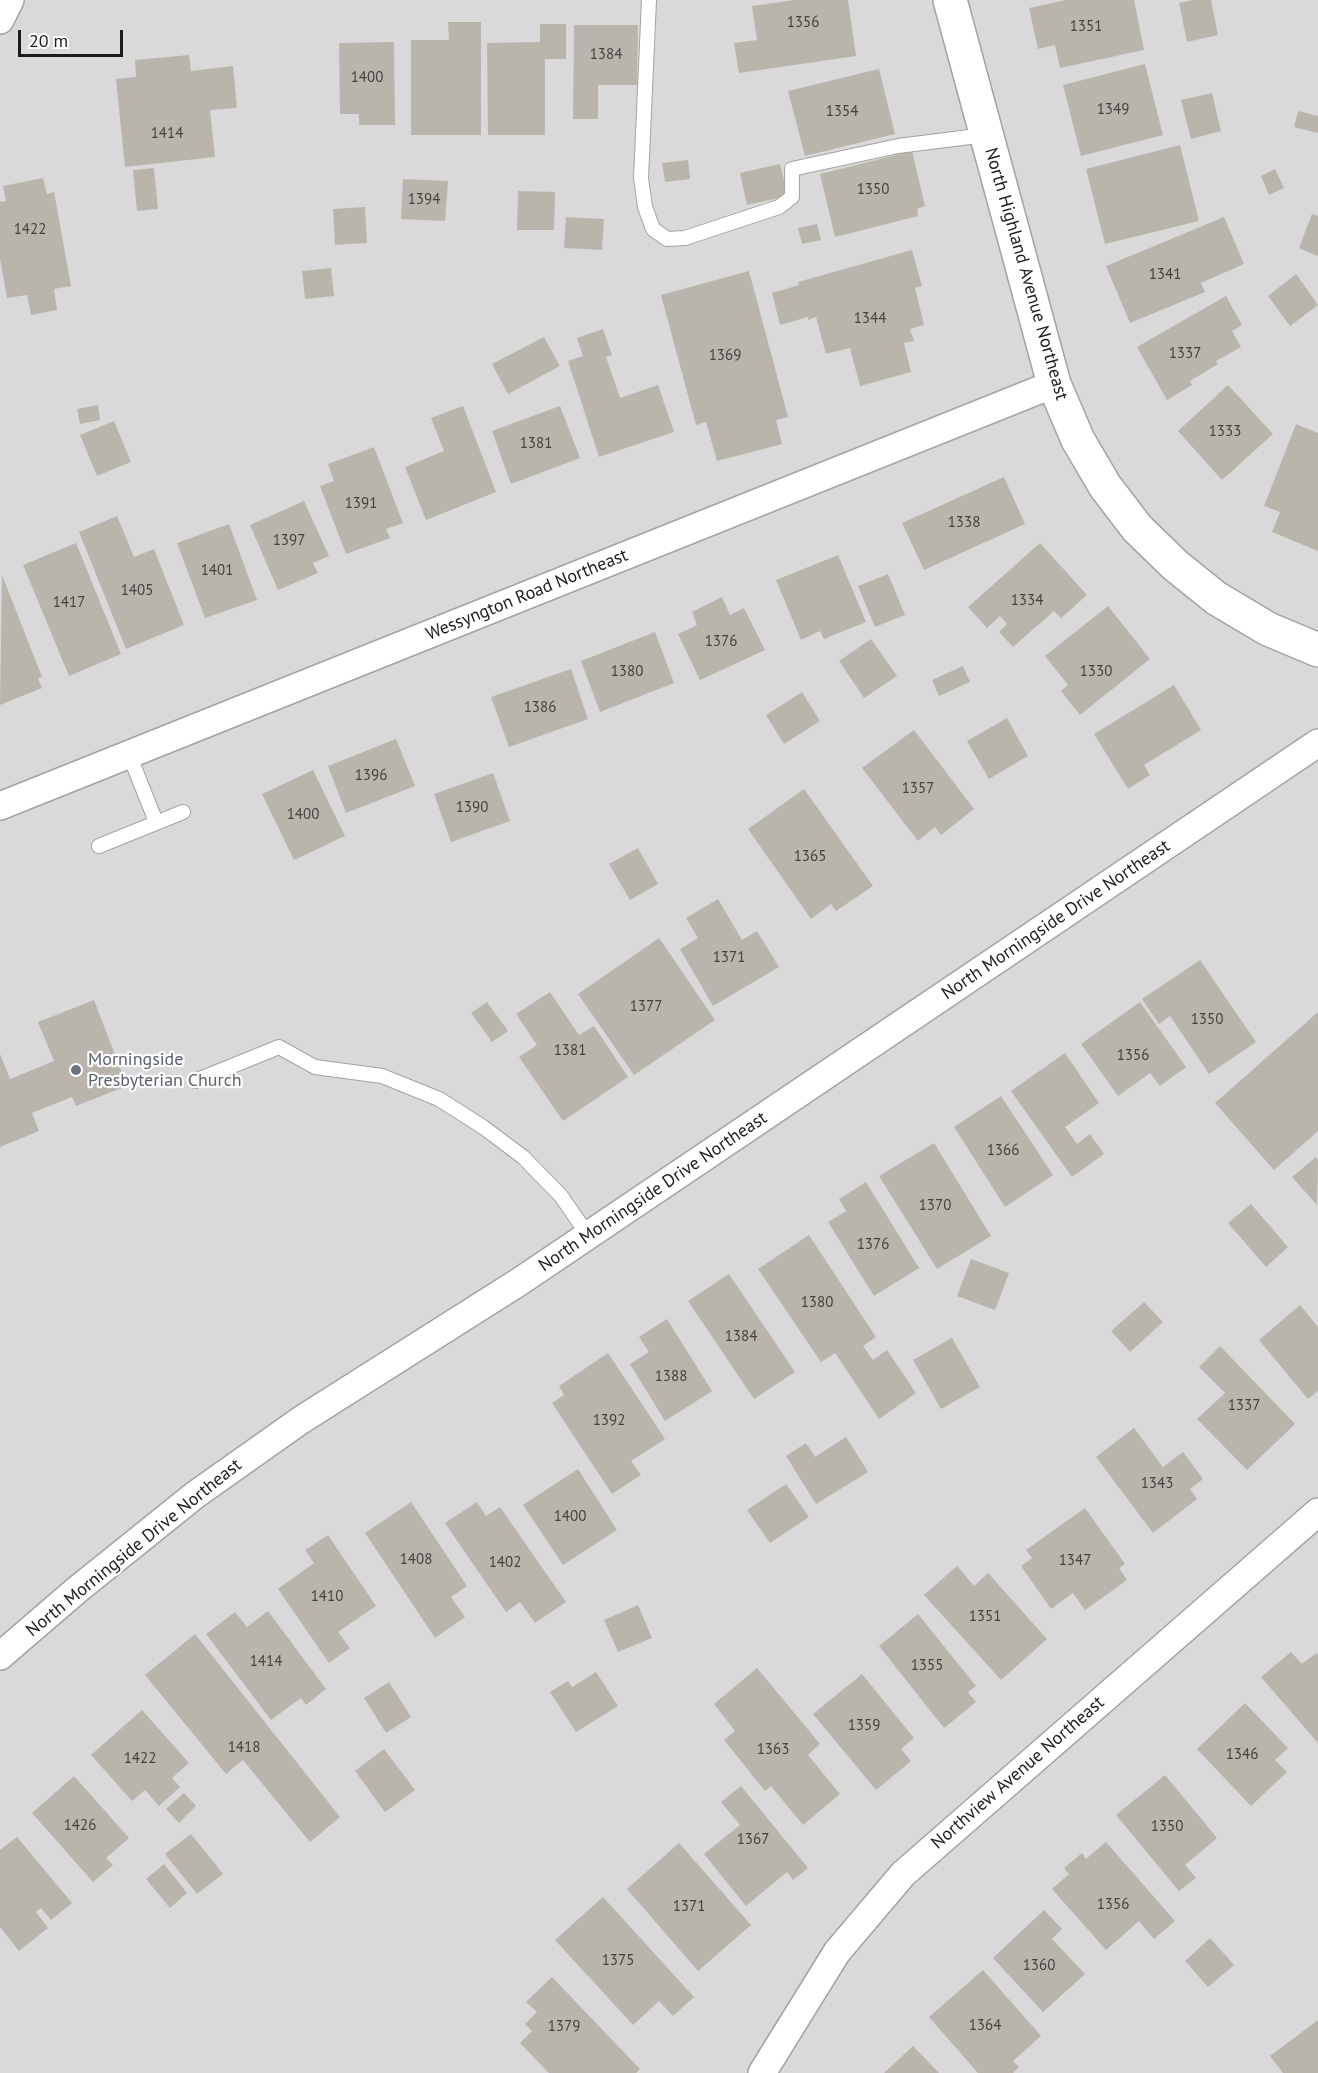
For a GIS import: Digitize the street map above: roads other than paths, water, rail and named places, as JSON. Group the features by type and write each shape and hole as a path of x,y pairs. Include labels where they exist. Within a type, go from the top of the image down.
{"street":[{"path":"0,20 10,0"},
{"name":"North Highland Avenue Northeast","path":"950,0 1054,384 1078,440 1105,486 1137,528 1160,550 1216,598 1268,629 1318,651"},
{"name":"Wessyngton Road Northeast","path":"0,806 1054,384"},
{"name":"North Morningside Drive Northeast","path":"0,1656 78,1589 195,1495 301,1420 519,1282 1318,743"},
{"name":"Northview Avenue Northeast","path":"762,2073 837,1952 903,1874 1318,1512"}],"lane":[{"path":"650,0 641,178 645,207 653,229 667,239 685,238 779,207 792,197 792,169 898,146 986,135"},
{"path":"129,754 156,822"},
{"path":"99,846 183,812"},
{"path":"195,1081 279,1047 315,1067 382,1076 439,1099 483,1127 523,1157 561,1196 588,1235"}],"place":[{"name":"Morningside Presbyterian Church","path":"76,1070"}]}
